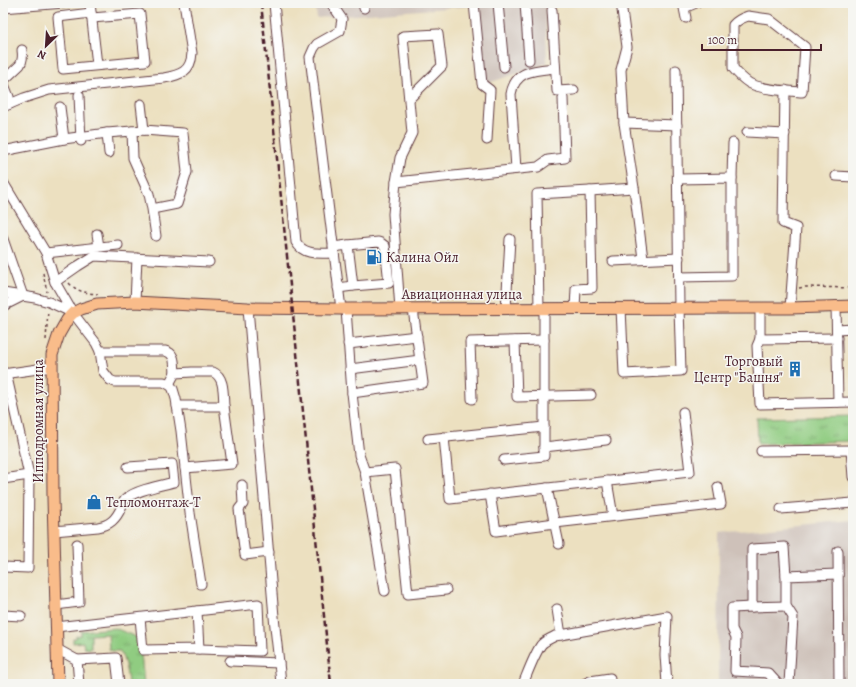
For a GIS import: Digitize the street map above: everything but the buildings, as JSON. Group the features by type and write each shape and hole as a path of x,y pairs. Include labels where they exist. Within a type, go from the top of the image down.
{"main road":[{"name":"Авиационная улица","path":"73,313 97,304 135,302 248,308 344,309 790,308 853,306"},
{"name":"Ипподромная улица","path":"58,684 54,531 52,355 59,334 73,313"}],"street":[{"path":"3,8 14,5 64,3"},
{"path":"90,3 97,65"},
{"path":"6,105 49,90 164,78 178,75 190,64 192,53 184,3"},
{"path":"274,3 296,242 301,249 313,253 334,250 348,245 378,242 385,246 389,283 338,288"},
{"path":"331,3 342,19 340,31 317,44 311,52 310,57 338,288 344,309 359,455 365,472 385,591"},
{"path":"474,3 482,84 490,90 487,140"},
{"path":"498,3 504,67"},
{"path":"525,3 529,60"},
{"path":"686,18 684,8 696,3"},
{"path":"552,10 557,91 574,90"},
{"path":"622,10 627,46 620,70 624,123 643,259"},
{"path":"140,14 145,61 97,65 63,69 58,17 140,14"},
{"path":"748,16 769,19 805,47 802,92 784,90 757,87 750,84 733,68 733,26 738,20 748,16"},
{"path":"400,309 393,214 400,158 412,133 410,98 403,36 438,34 442,66 410,98"},
{"path":"6,105 9,97 3,82 22,62 22,50"},
{"path":"516,169 510,94 511,89 516,80 527,72 555,68"},
{"path":"621,308 624,374 681,371 676,70"},
{"path":"784,90 783,223 796,228 790,308"},
{"path":"79,95 81,140"},
{"path":"396,182 538,167 548,160 565,158 563,98"},
{"path":"141,104 144,130"},
{"path":"60,107 64,139"},
{"path":"624,123 678,125"},
{"path":"3,151 64,139 81,140 107,133 144,130 183,133 187,172 177,204 152,209"},
{"path":"132,131 133,158 149,194 156,236"},
{"path":"747,132 784,134"},
{"path":"107,133 109,153"},
{"path":"679,277 732,276 733,143"},
{"path":"836,176 853,177"},
{"path":"678,178 732,178"},
{"path":"5,180 46,253 55,282 73,313 96,343 100,351 103,370 110,380 115,382 162,382 169,384 173,389 177,406 190,513 201,584"},
{"path":"504,460 544,456 544,340 541,309 536,194 634,188"},
{"path":"575,308 576,289 592,288 590,191"},
{"path":"97,234 99,247"},
{"path":"3,239 23,296"},
{"path":"506,308 510,239"},
{"path":"46,253 118,244"},
{"path":"348,245 353,286"},
{"path":"55,282 94,256 209,262"},
{"path":"135,302 137,258"},
{"path":"613,261 679,258"},
{"path":"3,294 35,298 49,302 73,313"},
{"path":"3,306 23,296"},
{"path":"836,306 838,402"},
{"path":"248,308 260,432 274,627 279,663 278,683"},
{"path":"760,308 760,339 757,346 760,404 853,402"},
{"path":"352,393 422,383 413,309"},
{"path":"760,339 837,334 853,329"},
{"path":"348,344 417,336"},
{"path":"472,399 470,342 544,340"},
{"path":"515,341 517,396 591,395"},
{"path":"100,351 169,352 173,355 175,373 169,384"},
{"path":"350,369 420,360"},
{"path":"3,567 28,568 29,475 5,373 52,366"},
{"path":"175,373 209,371 216,373 220,378 232,464 185,468"},
{"path":"177,406 224,406"},
{"path":"444,437 450,498 490,494 690,472 683,412"},
{"path":"428,439 544,427"},
{"path":"544,447 606,440"},
{"path":"761,451 852,450 853,477"},
{"path":"54,531 105,526 116,517 123,503 128,497 150,488 174,482 172,464 128,467"},
{"path":"365,472 395,469 408,594 446,590"},
{"path":"3,477 29,475"},
{"path":"607,481 613,516"},
{"path":"242,485 243,504 239,509 245,555 269,552"},
{"path":"547,488 559,544"},
{"path":"490,494 496,531 555,522 720,504 718,488"},
{"path":"781,509 853,503"},
{"path":"56,605 80,602 77,544"},
{"path":"752,607 752,549 784,547 786,606 793,617 789,684"},
{"path":"838,551 839,684"},
{"path":"786,576 838,574"},
{"path":"56,627 258,604 266,597 272,596"},
{"path":"140,618 143,650 199,649 260,651 258,604"},
{"path":"778,684 768,673 736,671 736,637 732,629 732,608 786,606"},
{"path":"557,609 561,635"},
{"path":"197,611 199,649"},
{"path":"3,615 21,616"},
{"path":"523,684 541,645 546,640 555,636 667,616 665,655 667,684"},
{"path":"57,649 77,660 116,658 119,684"},
{"path":"77,660 79,684"},
{"path":"230,661 279,663"},
{"path":"584,684 590,681 610,678"}],"path":[{"path":"3,171 5,180"},
{"path":"64,276 78,291 101,294"},
{"path":"792,289 805,287 853,288"}],"shaded area":[{"path":"315,3 545,3 547,63 480,86 473,6 317,18"},
{"path":"853,520 853,684 718,684 719,533"}],"green space":[{"path":"853,416 853,441 758,444 757,418"},
{"path":"115,628 136,637 140,643 144,684 128,684 126,667 122,655 120,651 113,651 109,649 108,634 91,635 91,649 84,648 83,642 73,643 73,639 76,638 76,636 81,635 81,631"}],"railway":[{"path":"261,3 331,684"}],"place":[{"name":"Калина Ойл","path":"374,257"},
{"name":"Торговый Центр \"Башня\"","path":"795,369"},
{"name":"Тепломонтаж-Т","path":"94,502"}]}
